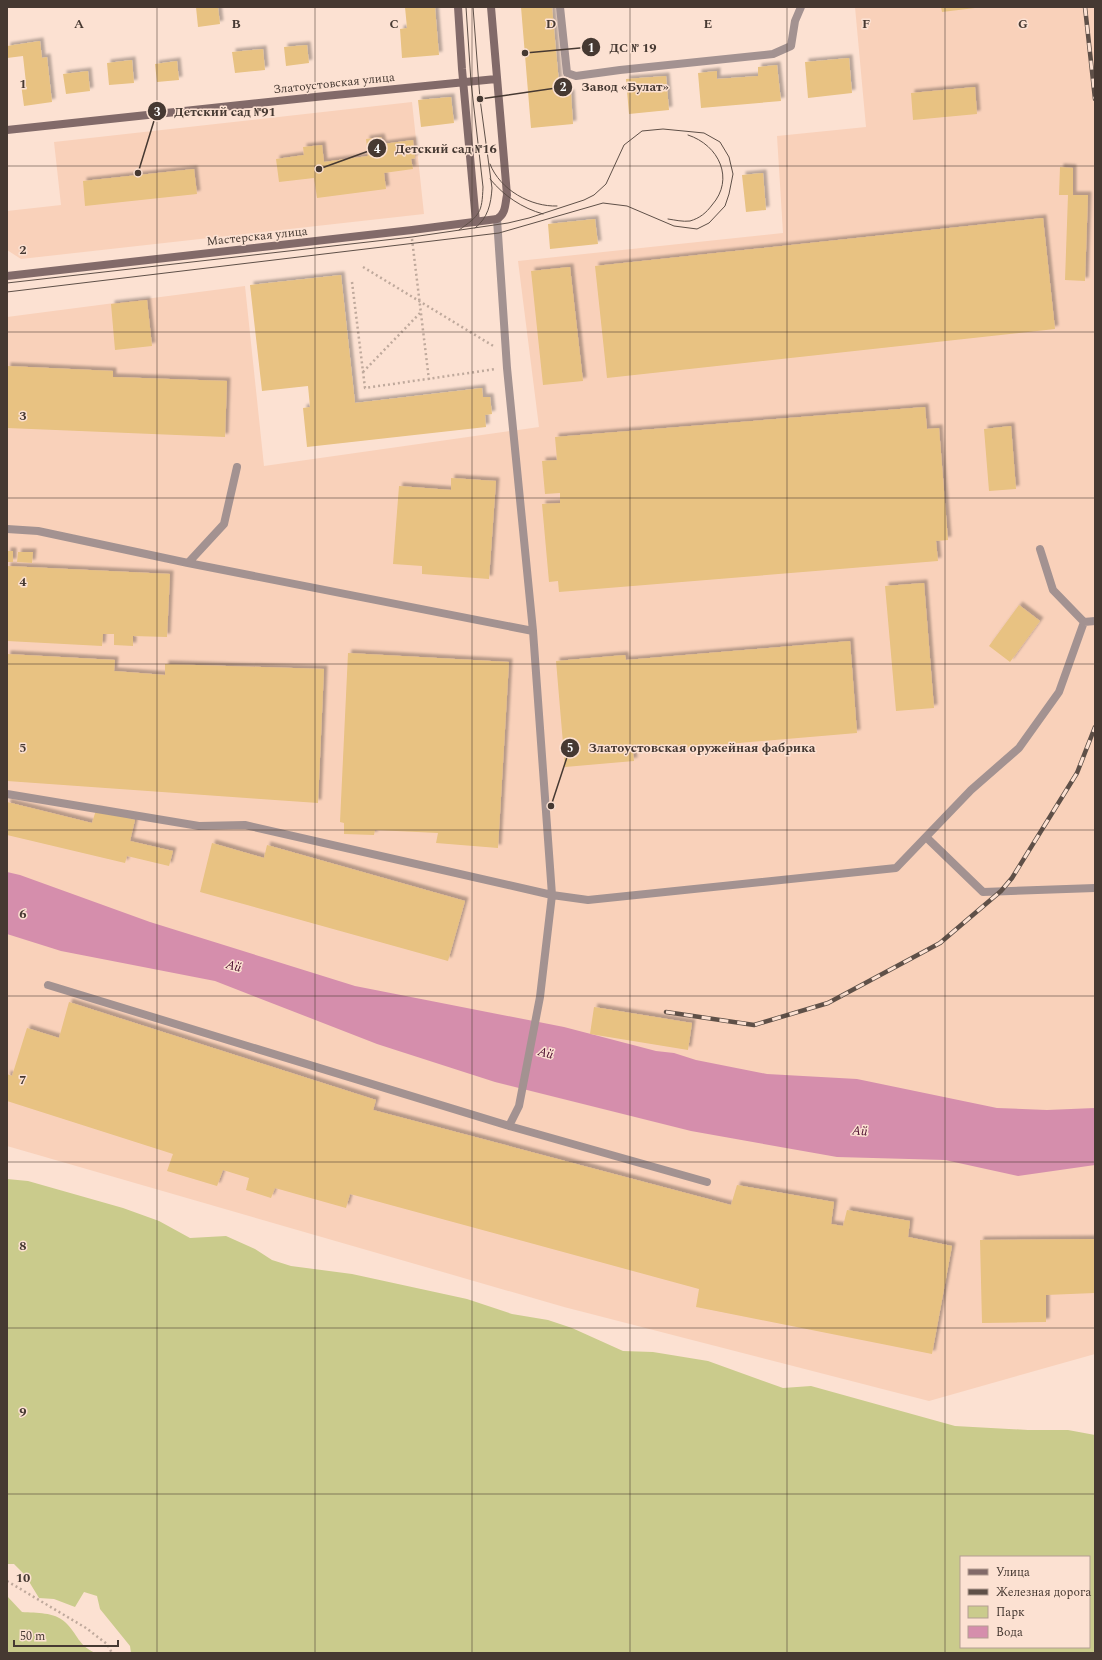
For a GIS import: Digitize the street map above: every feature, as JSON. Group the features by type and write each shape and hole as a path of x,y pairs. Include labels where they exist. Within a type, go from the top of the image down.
{"main road":[{"path":"458,7 463,82 476,222"},
{"path":"491,7 506,186 505,210 501,217 497,219"},
{"name":"Златоустовская улица","path":"7,130 496,79"},
{"name":"Мастерская улица","path":"7,276 497,219"}],"lane":[{"path":"560,7 567,73 576,76 773,54 791,46 795,21 800,7"},
{"path":"497,219 507,368 533,631 552,895 540,997 519,1106 509,1126"},
{"path":"188,563 224,524 237,467"},
{"path":"7,529 38,531 188,563 533,631"},
{"path":"1040,549 1053,590 1084,622"},
{"path":"1084,622 1095,621"},
{"path":"7,794 200,826 246,825 552,895 588,900 896,868 971,790 1019,748 1059,692 1084,622"},
{"path":"926,837 983,892 1095,888"},
{"path":"48,985 509,1126 707,1182"}],"path":[{"path":"412,230 429,380"},
{"path":"363,267 506,354"},
{"path":"352,282 364,388 507,368"},
{"path":"363,373 421,312"},
{"path":"7,1580 86,1628 107,1644 112,1653"}],"shaded area":[{"path":"855,7 1095,7 1095,1354 929,1401 564,1307 7,1146 7,317 245,286 264,466 539,427 518,261 783,233 777,136 866,127"},
{"path":"412,102 424,214 21,259 7,250 7,211 61,205 54,142"}],"green space":[{"path":"7,1179 28,1181 123,1208 159,1221 190,1238 226,1236 255,1249 272,1260 291,1266 352,1274 467,1299 512,1314 548,1320 572,1328 623,1351 653,1352 708,1361 783,1388 811,1386 955,1426 1028,1430 1068,1430 1095,1435 1095,1653 131,1653 130,1646 100,1609 97,1596 84,1592 75,1607 54,1599 39,1598 25,1575 14,1564 7,1564"},
{"path":"7,1596 22,1612 51,1615 61,1619 69,1626 85,1647 96,1653 7,1653"}],"water":[{"name":"Ай","path":"7,872 20,875 150,922 355,986 564,1027 656,1051 674,1053 696,1060 767,1074 857,1079 997,1108 1047,1110 1095,1108 1095,1165 1018,1176 945,1160 837,1157 691,1131 495,1082 377,1044 215,981 61,951 7,934"}],"building":[{"path":"196,7 218,7 220,24 198,27"},
{"path":"405,7 435,7 439,55 402,58 400,29 407,28"},
{"path":"521,7 552,7 560,94 571,93 573,124 531,128"},
{"path":"941,7 975,7 975,8 942,12"},
{"path":"40,41 42,58 47,57 52,102 24,106 21,84 26,83 23,56 7,58 7,46"},
{"path":"307,45 309,63 286,66 284,47"},
{"path":"263,49 265,70 235,73 232,52"},
{"path":"849,58 852,93 808,98 805,62"},
{"path":"132,60 134,83 109,85 107,63"},
{"path":"177,61 179,80 157,82 155,64"},
{"path":"777,65 781,101 701,108 698,73 717,71 717,79 758,76 758,67"},
{"path":"88,71 90,91 66,94 63,74"},
{"path":"666,76 669,110 629,114 626,79"},
{"path":"975,87 977,114 913,120 911,93"},
{"path":"451,97 454,123 421,127 418,100"},
{"path":"381,137 383,144 413,140 415,158 411,159 413,169 384,173 386,189 317,198 314,178 279,182 276,159 304,155 303,147 322,145 324,162 368,156 366,139"},
{"path":"1060,167 1073,168 1073,195 1088,195 1085,281 1065,280 1068,195 1059,195"},
{"path":"194,169 197,194 85,206 83,181"},
{"path":"763,173 766,210 746,212 742,175"},
{"path":"1043,218 1055,329 607,378 595,266"},
{"path":"595,219 598,244 550,249 548,224"},
{"path":"570,267 583,381 543,385 531,271"},
{"path":"341,275 355,403 482,388 483,397 490,397 492,414 485,415 486,427 307,447 303,408 310,407 308,386 262,391 250,285"},
{"path":"147,300 152,346 115,350 111,304"},
{"path":"7,366 113,371 113,377 227,381 225,437 7,428"},
{"path":"925,407 927,429 939,428 948,540 936,541 938,561 559,592 558,581 549,582 542,504 560,503 560,493 545,494 542,461 557,460 555,437"},
{"path":"1011,426 1016,489 989,491 984,429"},
{"path":"451,478 496,481 489,579 422,574 422,566 393,564 399,486 451,490"},
{"path":"7,551 13,551 13,562 7,562"},
{"path":"18,552 33,552 32,563 17,562"},
{"path":"7,566 170,574 167,637 133,636 133,646 114,645 114,634 103,634 102,646 7,641"},
{"path":"924,583 934,708 896,711 885,586"},
{"path":"1019,605 1040,621 1010,662 989,646"},
{"path":"850,641 857,733 633,752 634,761 565,767 556,661 625,655 626,660"},
{"path":"348,653 509,662 498,848 436,843 438,833 375,830 374,835 344,834 344,823 340,822"},
{"path":"7,654 115,660 114,671 165,675 165,664 324,669 318,803 7,781"},
{"path":"7,802 92,823 96,810 135,820 130,841 173,851 169,866 127,856 125,863 7,835"},
{"path":"212,843 264,858 267,845 465,901 448,961 200,892"},
{"path":"69,1002 376,1100 373,1110 731,1205 737,1185 834,1202 831,1224 843,1226 847,1210 910,1221 908,1237 952,1246 932,1354 696,1307 699,1289 350,1194 346,1208 275,1188 271,1198 246,1190 249,1178 223,1170 217,1186 167,1171 173,1154 7,1101 7,1074 12,1076 27,1028 59,1038"},
{"path":"594,1007 692,1023 688,1050 590,1034"},
{"path":"1095,1239 1095,1293 1046,1295 1046,1322 982,1323 980,1240"}],"tram line":[{"path":"459,230 476,217 481,208 483,187 471,82 466,7"},
{"path":"473,7 480,99 492,188 491,200 486,215 475,228"},
{"path":"7,283 412,237 508,223 529,218 584,200 594,195 606,184 624,145 642,131 663,129 704,133 720,142 729,157 733,174 725,206 709,223 697,229 674,226 627,206 603,203 499,233 7,292"},
{"path":"668,219 690,221 700,217 712,205 719,195 722,184 723,174 715,155 708,146 688,135"},
{"path":"490,164 501,182 518,195 537,204 557,206"},
{"path":"490,179 501,191 514,201 543,214"}],"railway":[{"path":"1085,7 1095,99"},
{"path":"666,1012 754,1025 828,1003 940,943 1001,891 1012,878 1077,773 1095,727"}],"place":[{"name":"ДС № 19","path":"525,53"},
{"name":"Завод «Булат»","path":"480,99"},
{"name":"Детский сад №16","path":"319,169"},
{"name":"Детский сад №91","path":"138,173"},
{"name":"Златоустовская оружейная фабрика","path":"551,806"}]}
